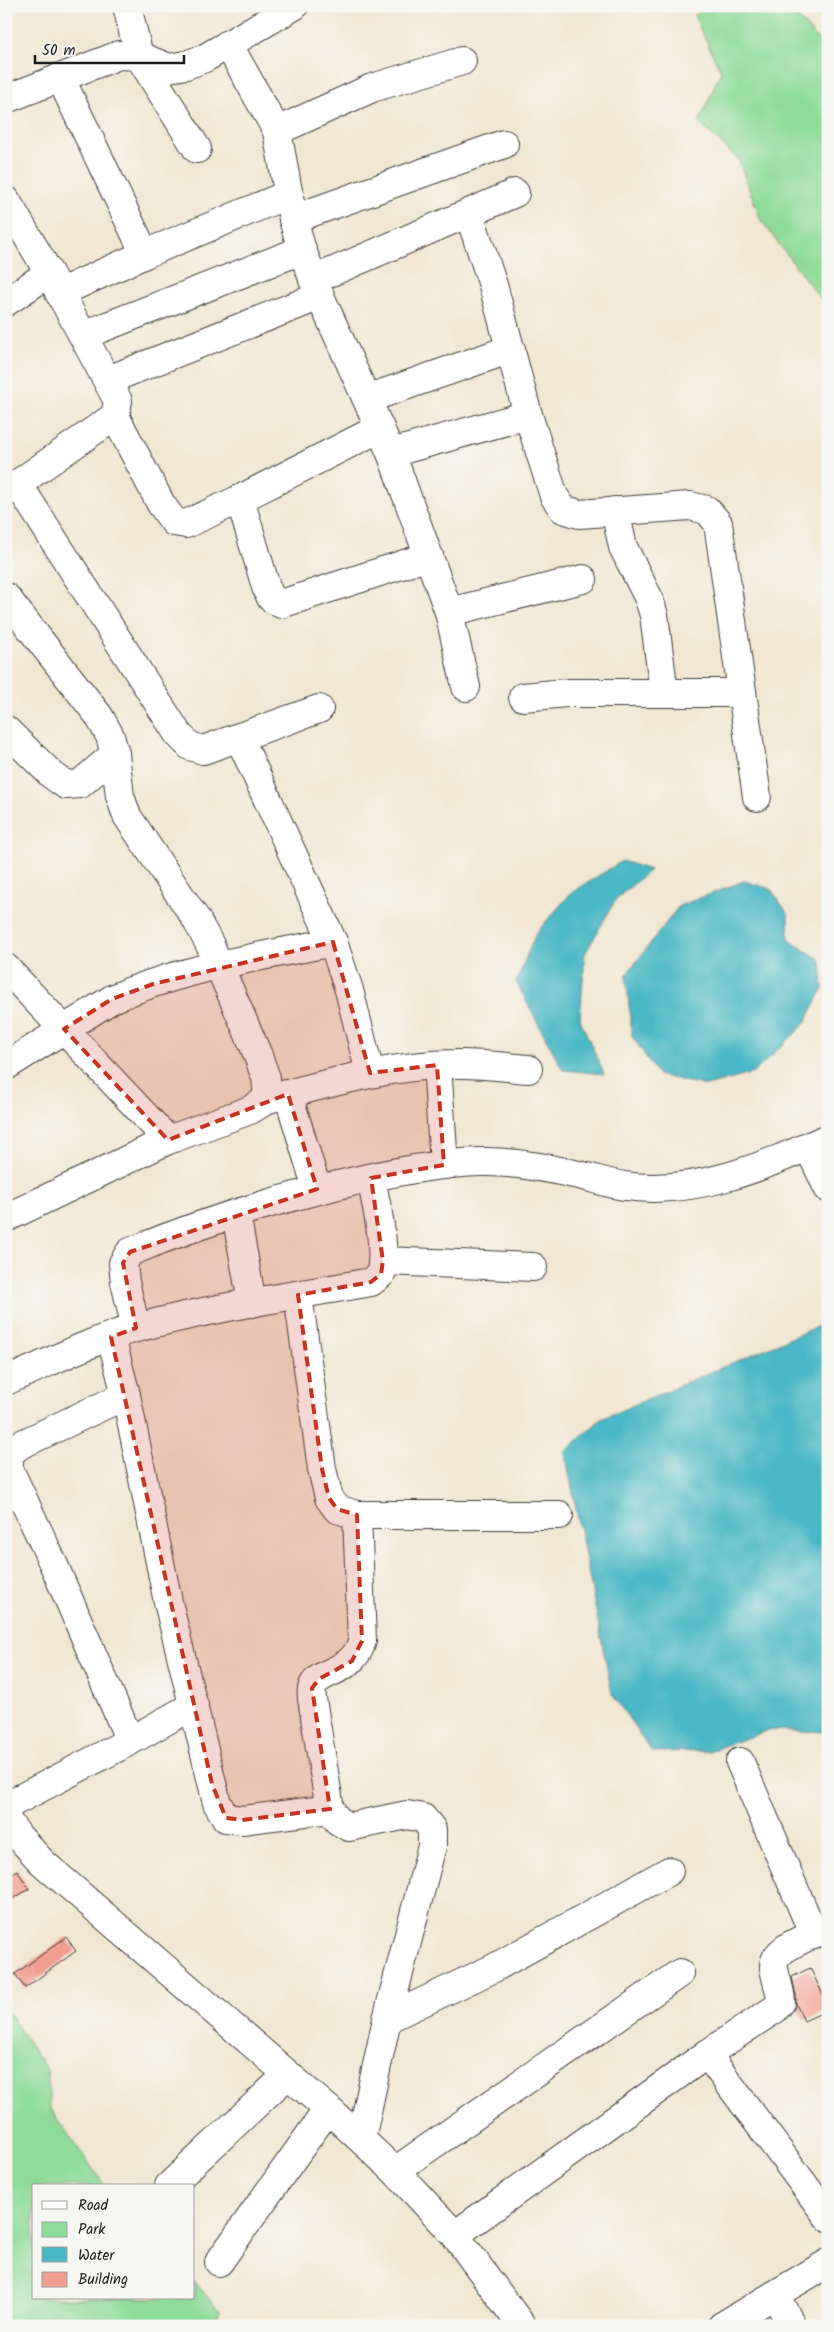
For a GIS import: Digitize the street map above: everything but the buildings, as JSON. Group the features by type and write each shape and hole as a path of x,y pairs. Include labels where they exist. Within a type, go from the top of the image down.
{"street":[{"path":"126,6 139,56 197,149"},
{"path":"6,99 119,55 139,56 169,68 205,58 294,6"},
{"path":"228,44 276,131 302,250 316,288 391,453 450,612 466,688"},
{"path":"276,131 372,88 462,61"},
{"path":"60,77 145,254"},
{"path":"6,302 54,283 291,206 504,144"},
{"path":"108,380 316,288 515,193"},
{"path":"6,200 108,380 118,401 116,416 161,504 174,522 186,524 240,499 380,428"},
{"path":"469,214 493,285 528,415 554,496 563,509 578,514 690,506 707,510 718,524 757,797"},
{"path":"84,335 302,250"},
{"path":"368,399 511,348"},
{"path":"391,453 528,415"},
{"path":"116,416 12,488 178,734 190,746 202,750 319,709"},
{"path":"240,499 266,587 271,598 282,604 429,556"},
{"path":"614,511 623,546 649,599 654,615 664,693"},
{"path":"450,612 582,579"},
{"path":"6,597 99,716 110,736 115,754 120,796 127,816 196,919 257,1053 266,1078 278,1096 317,1189"},
{"path":"523,697 566,693 742,693"},
{"path":"6,730 52,775 66,785 80,784 115,754"},
{"path":"239,737 333,942 349,990 370,1073"},
{"path":"6,1066 112,999 130,991 218,966 333,942"},
{"path":"6,968 168,1140"},
{"path":"6,1218 168,1140 250,1110 278,1096 370,1073 437,1065 456,1064 528,1069"},
{"path":"437,1065 444,1165"},
{"path":"136,1328 124,1282 123,1263 130,1252 236,1214 317,1189 411,1168 481,1162 520,1164 624,1186 662,1189 738,1174 818,1142 828,1188"},
{"path":"6,1381 136,1328 252,1303 371,1282 381,1274 383,1261 381,1229 371,1178"},
{"path":"236,1214 252,1303"},
{"path":"383,1261 533,1266"},
{"path":"298,1295 322,1469 330,1498 337,1509 356,1515 559,1515"},
{"path":"111,1337 126,1395 168,1602 217,1803 226,1818 242,1820 330,1809"},
{"path":"126,1395 20,1445 9,1454 8,1469 53,1563 130,1742"},
{"path":"356,1515 362,1641 359,1652 352,1661 319,1679 312,1688 312,1706 330,1809 338,1821 349,1827 407,1815 423,1818 432,1829 432,1846 387,2019 361,2139"},
{"path":"6,1806 130,1742 194,1705"},
{"path":"455,2235 707,2054 775,2009 781,2002 781,1990 774,1966 776,1956 782,1950 821,1931 740,1762"},
{"path":"6,1819 19,1837 42,1862 328,2110 395,2171 455,2235 522,2326"},
{"path":"387,2019 501,1964 669,1871"},
{"path":"395,2171 680,1973"},
{"path":"707,2054 828,2217"},
{"path":"171,2184 287,2075"},
{"path":"219,2262 328,2110"},
{"path":"722,2326 828,2263"},
{"path":"775,2295 792,2326"}],"highlighted area":[{"path":"333,942 370,1073 437,1065 444,1165 371,1178 383,1261 381,1274 371,1282 298,1295 322,1469 329,1498 337,1509 357,1515 362,1641 352,1661 319,1679 312,1688 330,1809 242,1820 226,1818 212,1784 111,1337 136,1328 123,1263 130,1252 317,1189 288,1094 168,1140 64,1029 112,999 153,984"}],"green space":[{"path":"705,6 787,6 828,50 828,309 761,220 738,159 699,123 721,71 694,16"},
{"path":"6,2010 47,2070 50,2109 104,2184 32,2184 32,2300 195,2300 195,2283 220,2310 214,2326 6,2326"}],"water":[{"path":"622,861 650,870 616,899 585,954 580,1019 604,1074 563,1070 516,982 536,933 571,893"},
{"path":"744,881 771,889 788,914 789,940 821,960 823,989 804,1025 753,1073 707,1086 658,1075 632,1036 626,975 679,906"},
{"path":"828,1322 828,1732 769,1730 709,1751 652,1752 612,1694 565,1452 601,1419"}]}
